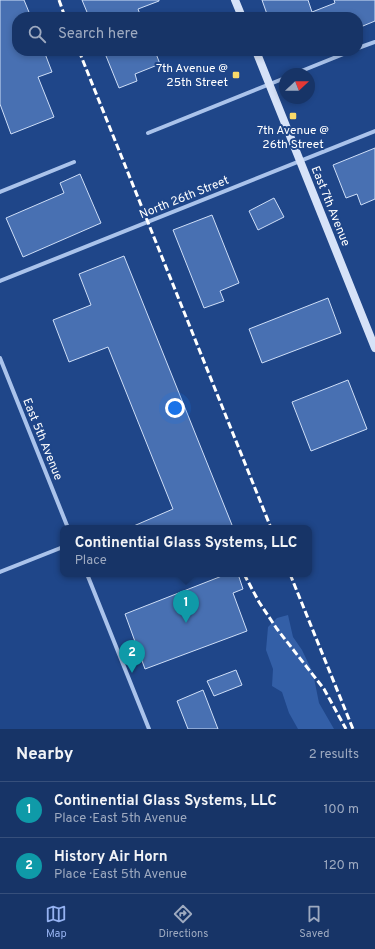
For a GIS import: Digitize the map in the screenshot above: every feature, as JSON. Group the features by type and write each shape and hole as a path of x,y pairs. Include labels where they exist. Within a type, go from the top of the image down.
{"street":[{"path":"235,0 240,12"},
{"path":"363,46 375,42"},
{"name":"East 7th Avenue","path":"258,56 375,348"},
{"path":"309,68 339,56"},
{"path":"148,133 279,80"},
{"name":"North 26th Street","path":"0,281 375,131"},
{"path":"0,192 74,162"},
{"name":"East 5th Avenue","path":"0,358 67,525"},
{"path":"0,572 60,548"},
{"path":"88,577 149,729"}],"shaded area":[{"path":"288,615 293,637 302,650 313,673 319,703 334,729 298,729 289,713 282,692 272,686 273,669 266,650 268,627 277,618"}],"building":[{"path":"0,0 24,0 29,12 12,12 12,56 46,56 52,72 38,77 54,117 11,134 0,104"},
{"path":"82,0 159,0 138,9 139,12 87,12"},
{"path":"262,0 308,0 312,12 266,12"},
{"path":"334,0 375,0 375,21 363,26 363,12 312,12 335,3"},
{"path":"106,56 157,56 160,64 135,74 137,81 119,88"},
{"path":"375,148 375,199 361,205 357,194 346,198 333,165"},
{"path":"80,174 101,223 23,257 6,218 64,193 60,183"},
{"path":"274,198 284,217 258,230 249,211"},
{"path":"212,215 239,283 220,291 224,301 204,308 173,230"},
{"path":"124,256 232,525 136,525 173,509 108,347 69,362 53,320 91,305 79,274"},
{"path":"328,298 341,333 262,363 249,329"},
{"path":"348,380 367,429 311,451 292,402"},
{"path":"219,577 239,577 243,589 233,593 247,631 145,669 125,614"},
{"path":"236,670 242,685 214,696 207,681"},
{"path":"203,690 218,729 188,729 177,701"}],"railway":[{"path":"59,0 63,12"},
{"path":"81,56 270,525"},
{"path":"246,577 259,602 277,629 324,689 346,729"},
{"path":"291,577 353,729"}],"place":[{"name":"7th Avenue @ 25th Street","path":"236,75"},
{"name":"7th Avenue @ 26th Street","path":"293,116"},
{"name":"Continential Glass Systems, LLC","path":"186,623"},
{"name":"History Air Horn","path":"132,673"}]}
